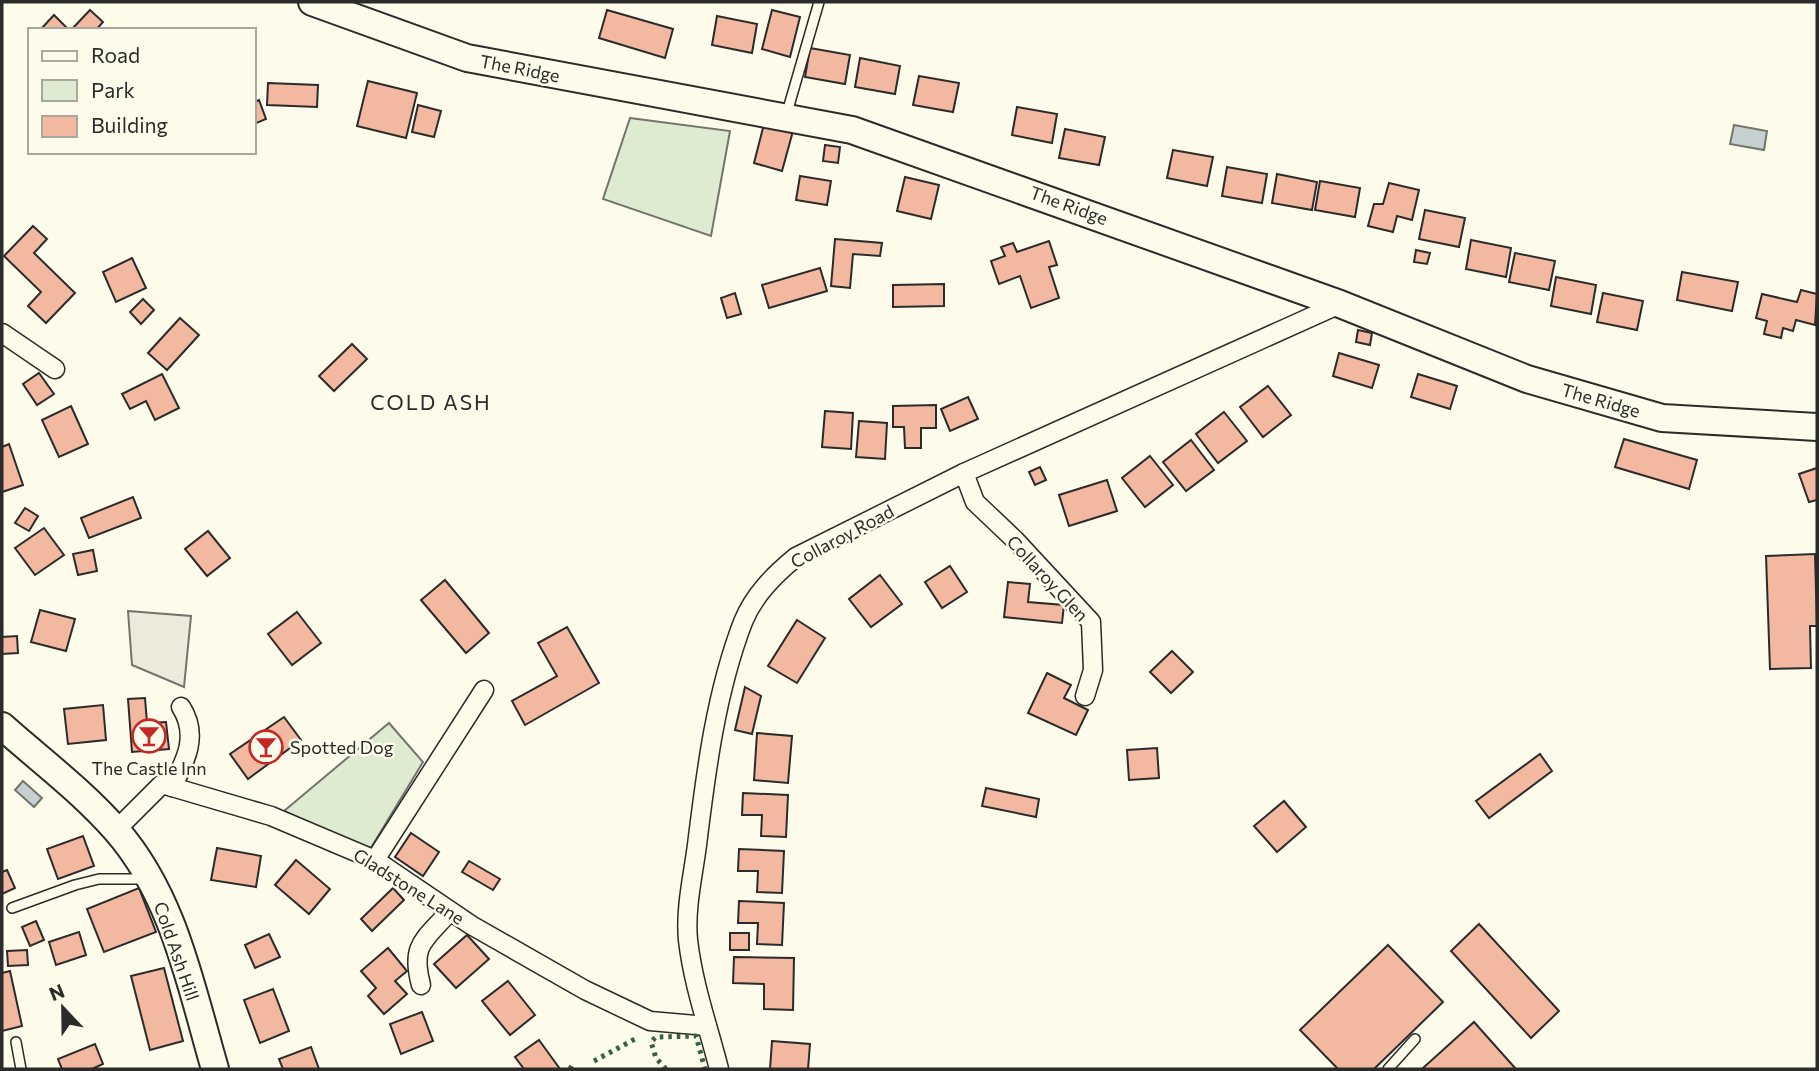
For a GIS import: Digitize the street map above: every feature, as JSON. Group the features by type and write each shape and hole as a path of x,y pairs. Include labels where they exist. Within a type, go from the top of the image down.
{"street":[{"name":"The Ridge","path":"312,2 467,58 852,130 1340,304 1527,379 1662,418 1817,426"},
{"name":"Collaroy Road","path":"719,1069 694,979 688,937 689,902 706,775 726,678 744,621 775,574 796,557 964,473 1340,304"},
{"path":"2,333 55,369"},
{"name":"Collaroy Glen","path":"964,473 975,502 1015,540 1091,622 1093,670 1085,696"},
{"path":"375,860 484,690"},
{"path":"116,830 162,784 172,787 189,753 188,718 181,707"},
{"name":"Cold Ash Hill","path":"2,726 116,830 149,879 181,949 215,1069"},
{"name":"Gladstone Lane","path":"172,787 271,816 375,860 450,911 585,990 650,1021 708,1026"},
{"path":"421,985 415,961 418,948 450,911"}],"lane":[{"path":"786,117 819,2"},
{"path":"12,908 75,885 99,880 149,879"},
{"path":"1388,1069 1415,1039"},
{"path":"16,1042 21,1069"}],"green space":[{"path":"630,118 730,131 711,236 603,199"},
{"path":"389,723 423,762 369,851 284,811"}],"shaded area":[{"path":"1734,125 1767,131 1764,150 1730,144"},
{"path":"128,611 191,616 184,687 132,665"},
{"path":"23,781 42,798 34,807 15,790"}],"building":[{"path":"90,10 103,22 98,28 73,28"},
{"path":"607,10 673,29 665,58 599,38"},
{"path":"772,10 800,17 790,57 762,49"},
{"path":"54,15 67,28 42,28"},
{"path":"717,16 757,24 752,53 712,45"},
{"path":"810,48 850,55 845,84 805,77"},
{"path":"860,58 900,66 895,94 855,87"},
{"path":"919,76 959,83 953,112 913,105"},
{"path":"368,81 417,93 406,138 357,126"},
{"path":"268,83 318,85 317,107 267,105"},
{"path":"259,100 266,119 256,123 256,102"},
{"path":"418,105 441,111 434,137 412,132"},
{"path":"1017,107 1057,114 1052,143 1012,135"},
{"path":"764,124 793,131 782,171 754,163"},
{"path":"1065,129 1105,137 1099,165 1059,158"},
{"path":"825,145 840,147 838,163 823,161"},
{"path":"1173,150 1213,157 1207,186 1167,178"},
{"path":"1227,167 1267,174 1262,203 1222,196"},
{"path":"1277,174 1317,182 1312,210 1272,203"},
{"path":"800,176 831,181 827,205 796,200"},
{"path":"905,177 939,185 931,219 897,211"},
{"path":"1320,181 1360,188 1355,217 1315,210"},
{"path":"1389,183 1419,190 1412,220 1397,216 1393,232 1368,226 1374,204 1383,204"},
{"path":"1425,210 1465,218 1459,247 1419,239"},
{"path":"33,226 47,239 34,253 75,293 46,323 28,306 41,292 4,256"},
{"path":"835,239 882,243 880,256 853,254 850,288 831,286"},
{"path":"1471,240 1511,248 1506,277 1466,269"},
{"path":"1049,241 1057,265 1049,267 1059,298 1031,308 1020,276 999,284 991,261 1005,256 1001,247 1013,243 1017,252"},
{"path":"1416,250 1430,253 1427,264 1414,262"},
{"path":"1515,253 1555,261 1549,290 1509,282"},
{"path":"132,258 146,288 116,302 103,272"},
{"path":"820,268 827,291 769,308 762,285"},
{"path":"1682,272 1738,282 1732,311 1677,300"},
{"path":"1556,277 1596,285 1591,314 1551,306"},
{"path":"944,284 944,306 893,307 893,285"},
{"path":"1801,290 1817,294 1815,325 1796,320 1793,331 1783,328 1781,338 1764,334 1767,321 1756,318 1762,294 1797,302"},
{"path":"735,293 741,314 727,318 721,298"},
{"path":"1603,293 1643,301 1637,330 1597,322"},
{"path":"143,299 154,310 141,324 130,312"},
{"path":"180,318 199,335 167,370 148,353"},
{"path":"1358,330 1372,333 1370,345 1356,342"},
{"path":"352,344 367,359 334,391 319,376"},
{"path":"1339,353 1379,365 1372,388 1333,376"},
{"path":"39,373 54,394 37,405 23,384"},
{"path":"162,374 179,408 155,420 146,401 130,409 122,394"},
{"path":"1418,374 1457,386 1450,409 1411,397"},
{"path":"1268,386 1291,415 1263,437 1240,407"},
{"path":"968,397 978,419 950,431 941,409"},
{"path":"936,405 936,428 921,428 921,448 905,448 904,427 893,427 893,406"},
{"path":"71,406 88,444 59,457 42,420"},
{"path":"825,411 853,413 851,449 822,447"},
{"path":"1224,412 1247,441 1218,463 1196,434"},
{"path":"859,421 887,423 885,459 856,457"},
{"path":"1624,439 1697,460 1689,489 1615,467"},
{"path":"1191,440 1214,470 1186,491 1163,462"},
{"path":"9,444 23,485 2,492 2,447"},
{"path":"1150,456 1173,485 1145,507 1122,478"},
{"path":"1040,467 1046,480 1035,485 1029,472"},
{"path":"1817,468 1817,500 1809,502 1799,474"},
{"path":"1107,480 1117,511 1069,526 1059,495"},
{"path":"133,497 141,518 89,538 81,518"},
{"path":"25,508 38,516 29,531 15,523"},
{"path":"44,528 64,555 35,575 15,548"},
{"path":"208,531 230,558 207,576 185,549"},
{"path":"93,550 97,571 78,575 73,554"},
{"path":"1815,554 1817,626 1810,626 1811,668 1770,669 1766,556"},
{"path":"950,566 967,592 942,608 925,582"},
{"path":"880,575 902,604 871,627 849,599"},
{"path":"445,580 489,633 466,653 421,600"},
{"path":"1008,582 1030,584 1028,602 1064,605 1062,623 1004,617"},
{"path":"40,610 75,619 66,651 31,642"},
{"path":"297,612 321,643 292,665 268,634"},
{"path":"797,620 825,638 797,683 768,666"},
{"path":"567,627 599,683 525,725 512,701 557,676 538,643"},
{"path":"17,636 18,653 2,654 2,637"},
{"path":"1172,651 1193,672 1171,693 1150,672"},
{"path":"1047,673 1071,685 1064,698 1088,710 1076,735 1028,713"},
{"path":"745,687 761,696 752,734 735,730"},
{"name":"The Castle Inn","path":"145,698 147,723 166,722 169,749 132,752 128,699"},
{"path":"103,705 106,740 68,744 64,709"},
{"name":"Spotted Dog","path":"284,717 301,740 248,779 230,754"},
{"path":"757,733 792,736 788,783 754,780"},
{"path":"1157,748 1159,778 1129,780 1127,750"},
{"path":"1540,754 1552,771 1489,818 1476,801"},
{"path":"986,788 1039,799 1036,817 982,806"},
{"path":"743,793 788,795 786,837 761,836 762,815 742,815"},
{"path":"1284,801 1306,827 1277,852 1254,826"},
{"path":"411,833 439,852 423,876 395,857"},
{"path":"83,836 94,866 58,879 47,849"},
{"path":"217,848 261,856 256,887 211,880"},
{"path":"739,849 784,851 782,893 757,892 758,871 738,871"},
{"path":"296,860 330,889 309,914 275,885"},
{"path":"469,861 500,879 493,890 462,872"},
{"path":"7,870 15,888 2,894 2,872"},
{"path":"139,888 156,932 104,952 87,909"},
{"path":"393,888 404,900 372,931 361,919"},
{"path":"739,901 784,903 782,945 757,944 758,923 738,923"},
{"path":"36,921 44,940 30,946 22,927"},
{"path":"1479,924 1559,1011 1531,1038 1451,951"},
{"path":"79,932 86,955 56,965 49,942"},
{"path":"730,933 749,933 749,950 730,950"},
{"path":"269,934 280,957 255,968 245,945"},
{"path":"467,935 489,959 456,988 434,964"},
{"path":"1388,945 1443,1002 1374,1069 1338,1069 1300,1030"},
{"path":"388,948 407,971 395,981 407,994 384,1014 368,996 376,988 361,971"},
{"path":"27,950 28,965 8,966 7,951"},
{"path":"734,957 794,958 793,1010 764,1009 764,984 733,983"},
{"path":"164,968 183,1041 150,1050 131,976"},
{"path":"10,971 22,1026 2,1031 2,973"},
{"path":"508,981 535,1015 510,1035 482,1001"},
{"path":"273,989 289,1031 260,1043 244,1000"},
{"path":"422,1012 433,1041 401,1054 390,1024"},
{"path":"1474,1022 1516,1069 1423,1068"},
{"path":"539,1040 560,1069 524,1069 515,1057"},
{"path":"772,1041 810,1044 808,1069 770,1069"},
{"path":"95,1044 103,1064 92,1069 62,1069 58,1059"},
{"path":"311,1047 319,1069 283,1069 279,1059"}],"hedge":[{"path":"666,1069 656,1058 651,1042 656,1037 696,1036 705,1069"},
{"path":"594,1061 635,1039"},
{"path":"570,1069 572,1065"}],"place":[{"name":"The Castle Inn","path":"149,736"},
{"name":"Spotted Dog","path":"266,747"}],"district":[{"name":"COLD ASH","path":"431,401"}]}
